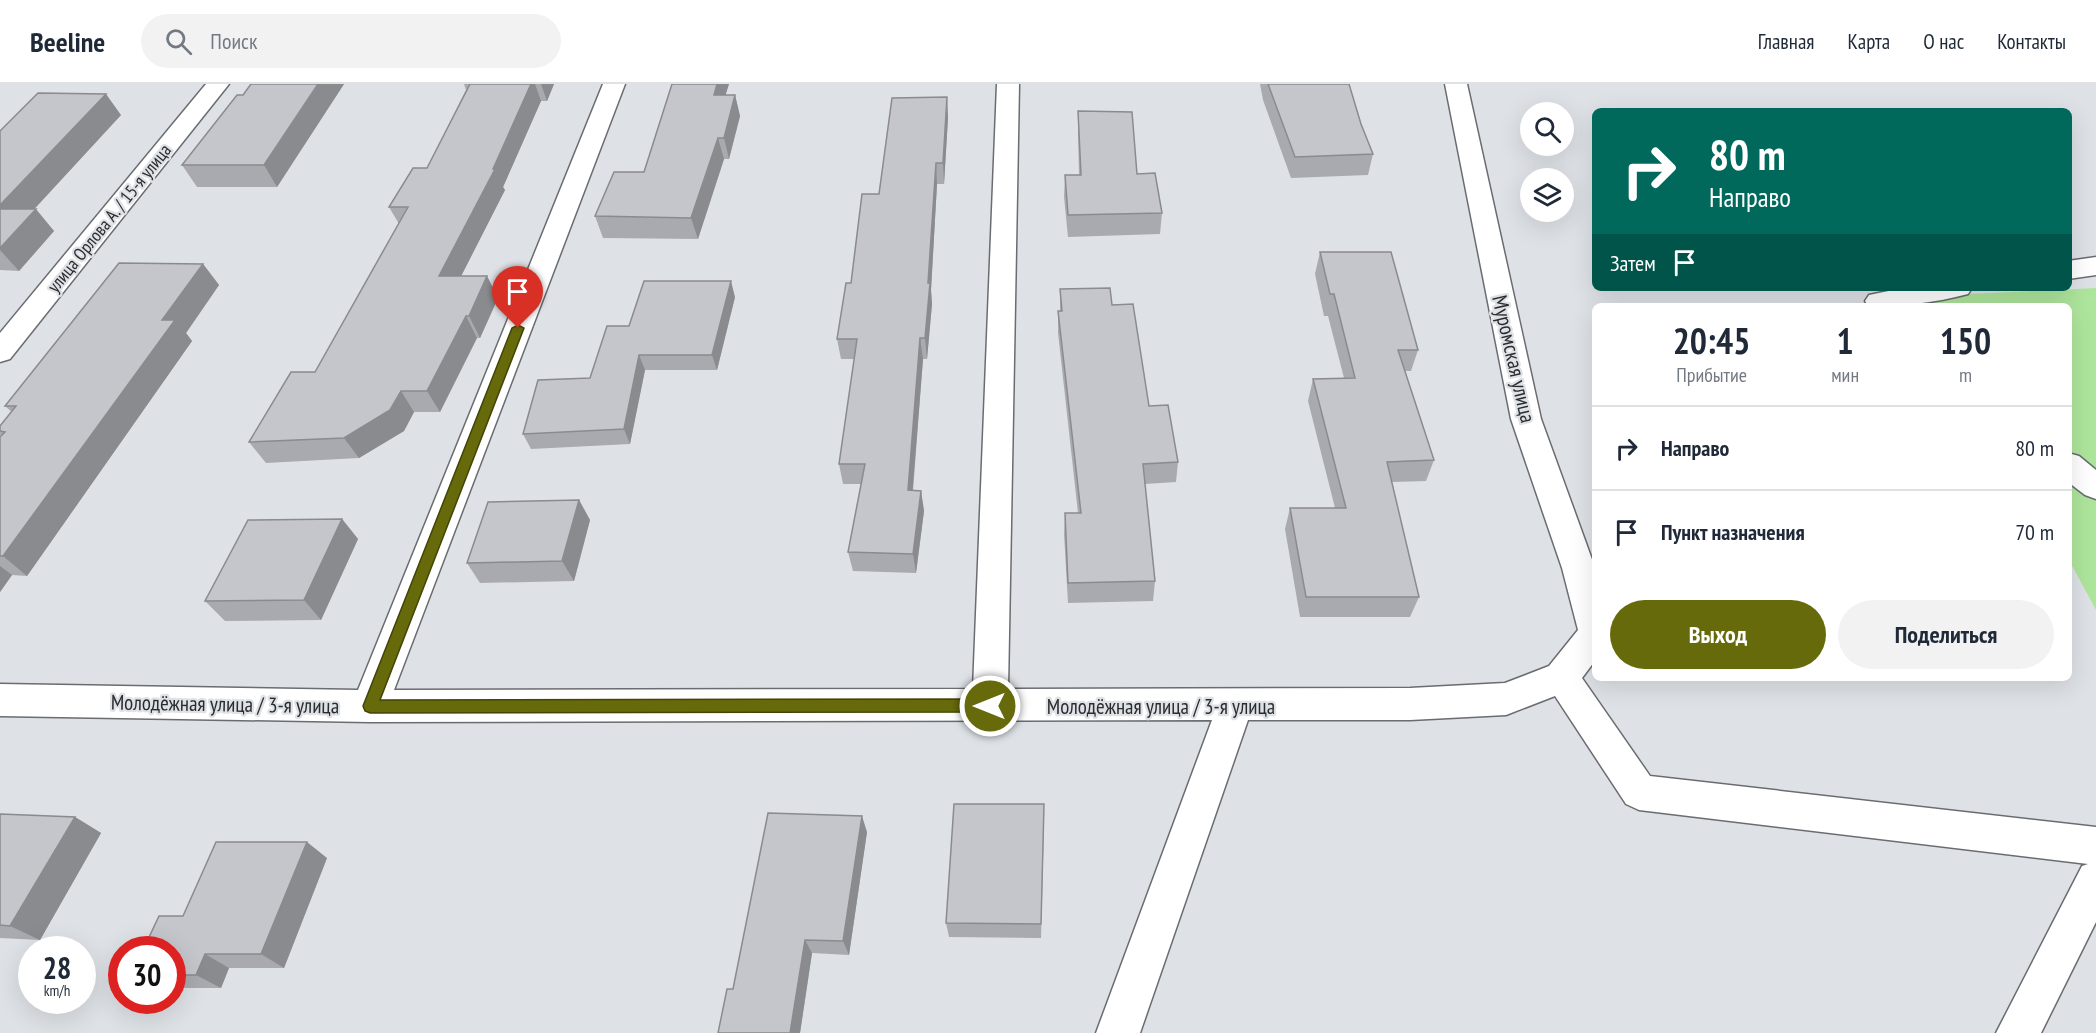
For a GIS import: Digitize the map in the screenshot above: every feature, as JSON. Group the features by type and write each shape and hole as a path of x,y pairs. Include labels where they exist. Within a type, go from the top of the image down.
{"street":[{"name":"улица Орлова А. / 15-я улица","path":"0,352 218,84"},
{"path":"370,706 614,84"},
{"path":"990,706 1008,84"},
{"name":"Муромская улица","path":"1456,84 1526,419 1580,568 1592,619"},
{"path":"2072,269 2096,266"},
{"path":"1881,303 1879,301 1941,291"},
{"path":"2072,467 2096,487"},
{"path":"1592,639 1562,677 1639,792 2096,846"},
{"name":"Молодёжная улица / 3-я улица","path":"0,700 370,706 1410,704 1506,699 1562,677"},
{"path":"1118,1033 1235,706"},
{"path":"2018,1033 2096,880"}],"green space":[{"path":"2096,288 2096,610 2072,566 2072,303 1928,303 1924,296 2072,291 2072,289"}],"building":[{"path":"251,84 318,84 264,165 182,165 237,95 243,95"},
{"path":"470,84 531,84 493,169 495,169 439,276 487,276 469,316 466,316 427,391 401,391 390,410 344,438 249,442 291,372 315,372 408,207 389,207 413,168 427,168"},
{"path":"672,84 717,84 714,95 735,95 724,138 718,138 691,218 595,216 614,172 644,172"},
{"path":"1268,84 1349,84 1373,154 1295,157"},
{"path":"38,93 106,94 0,205 0,131"},
{"path":"947,97 943,163 936,163 928,283 930,283 925,338 920,338 908,490 921,491 913,554 848,552 865,464 839,464 857,339 837,339 846,283 851,283 862,194 879,194 892,98"},
{"path":"1078,111 1132,112 1137,174 1155,173 1162,213 1068,215 1065,175 1081,175"},
{"path":"0,209 36,209 0,248"},
{"path":"1320,252 1391,252 1418,350 1398,350 1434,460 1387,462 1419,597 1306,597 1290,508 1346,508 1313,379 1355,378 1334,294 1330,294"},
{"path":"119,263 203,264 162,320 175,320 3,556 0,556 0,437 5,432 0,431 0,426 16,406 5,406"},
{"path":"644,281 731,281 712,355 639,355 624,429 523,434 538,380 590,378 607,326 629,326"},
{"path":"1110,288 1112,305 1133,304 1149,406 1168,405 1178,462 1143,464 1155,581 1068,583 1065,513 1081,513 1058,311 1062,311 1060,289"},
{"path":"579,500 562,561 467,563 488,502"},
{"path":"342,519 304,600 205,601 248,520"},
{"path":"954,804 1044,804 1041,924 946,923"},
{"path":"768,813 862,816 843,941 805,940 790,1033 718,1033 727,989 733,989"},
{"path":"0,814 75,817 10,926 0,925"},
{"path":"216,842 307,842 261,954 205,954 196,975 186,975 186,936 150,936 159,916 183,916"}],"route":[{"path":"518,328 370,706 990,706"}]}
